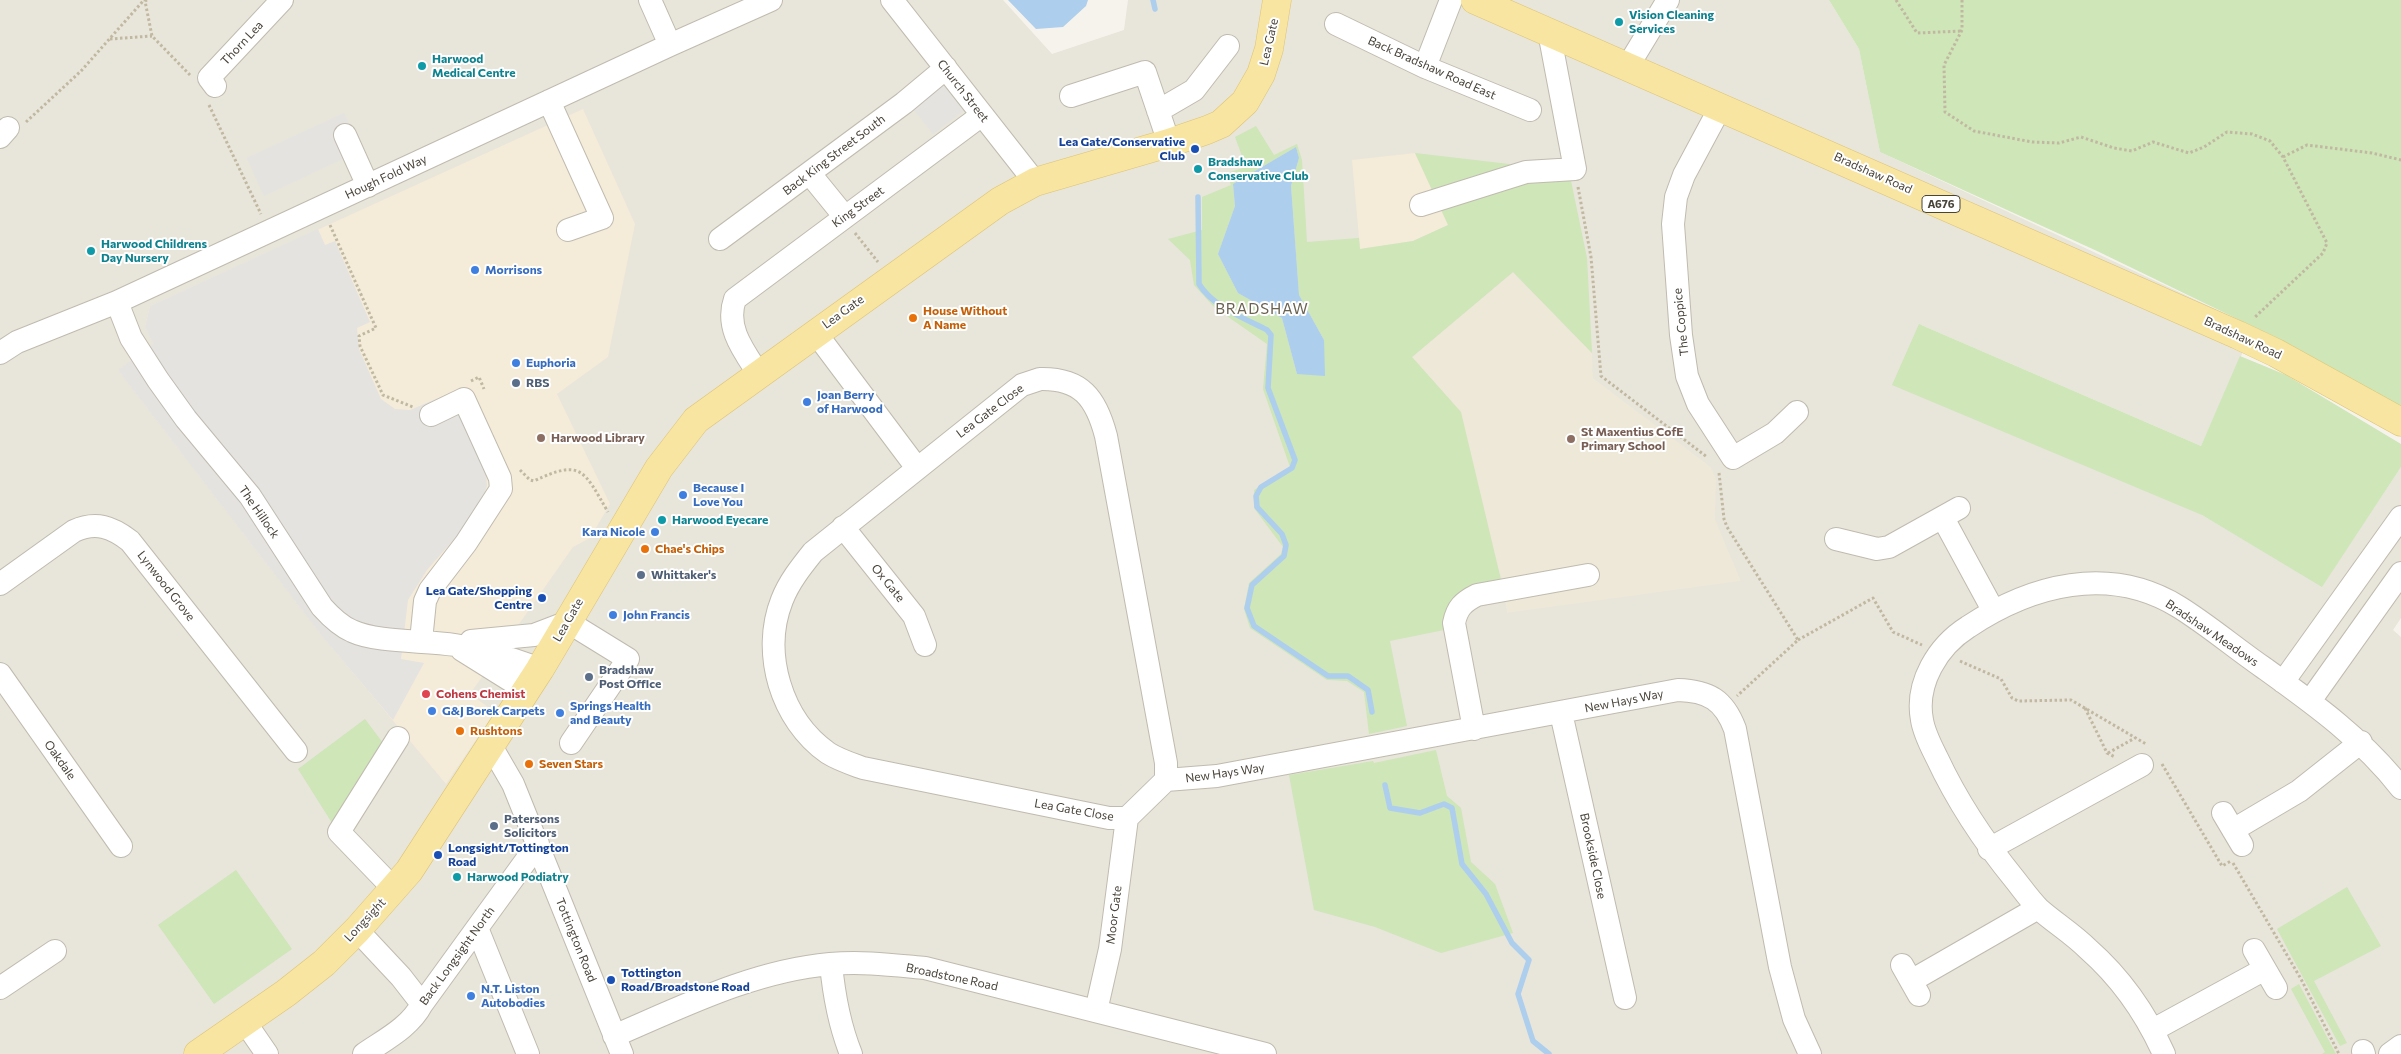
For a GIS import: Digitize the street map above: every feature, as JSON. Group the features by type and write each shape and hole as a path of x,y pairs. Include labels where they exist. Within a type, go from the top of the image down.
{"main road":[{"name":"Lea Gate","path":"491,746 568,622 619,532 677,441 696,420 758,373 972,219 1000,201 1035,182 1169,143 1220,124 1254,90 1266,62 1277,0"},
{"name":"Bradshaw Road","path":"1475,0 1721,106 2238,335 2276,353 2401,422"},
{"name":"Longsight","path":"198,1054 286,993 324,963 357,930 394,889 429,843 466,782 491,746"}],"street":[{"name":"Thorn Lea","path":"205,88 209,78 282,0"},
{"path":"650,0 670,45"},
{"name":"Hough Fold Way","path":"0,353 17,342 117,302 771,0"},
{"name":"Church Street","path":"892,0 1035,182"},
{"path":"1424,67 1452,0"},
{"path":"1628,66 1668,0"},
{"name":"Back Bradshaw Road East","path":"1336,24 1424,67 1530,110"},
{"path":"1421,205 1526,172 1575,169 1548,32"},
{"path":"1158,111 1194,90 1228,46"},
{"name":"Back King Street South","path":"720,239 810,174 946,68"},
{"path":"1071,96 1145,72 1169,143"},
{"path":"549,101 602,218 568,230"},
{"name":"The Coppice","path":"1721,106 1684,175 1676,197 1673,224 1680,335 1688,376 1698,404 1733,458 1775,433 1797,412"},
{"name":"King Street","path":"758,373 730,321 735,299 982,115"},
{"path":"345,135 368,186"},
{"path":"810,174 844,218"},
{"name":"The Hillock","path":"117,302 131,338 158,380 186,419 250,496 322,607 336,622 358,634 453,644 496,637 534,634 568,622"},
{"path":"816,332 917,468"},
{"name":"Lea Gate Close","path":"1040,379 1056,379 1074,385 1088,396 1100,413 1106,436 1166,763 1166,780 1127,818 1109,818 863,768 828,753 812,738 787,704 778,681 773,655 774,627 782,600 795,574 813,552 917,468 1022,385 1040,379"},
{"path":"421,641 425,601 430,590 466,543 501,489 500,478 464,399 426,409"},
{"path":"2283,682 2401,517"},
{"path":"1836,538 1877,549 1889,547 1942,518 1993,610"},
{"name":"Lynwood Grove","path":"0,584 74,531 85,526 96,525 119,533 130,541 296,751"},
{"name":"Ox Gate","path":"843,527 914,616 925,645"},
{"path":"2310,701 2401,573"},
{"path":"1474,729 1454,623 1456,611 1464,601 1477,595 1588,575"},
{"name":"Bradshaw Meadows","path":"2164,1054 2153,1030 2114,974 2088,948 2038,908 1989,849 1947,779 1925,734 1920,705 1924,680 1940,653 1960,631 1993,610 2025,596 2057,586 2091,582 2120,584 2148,592 2177,606 2310,701 2361,742 2381,762 2401,788"},
{"path":"568,622 628,659 571,743"},
{"name":"The Hillock","path":"453,644 533,679"},
{"name":"Oakdale","path":"0,674 121,846"},
{"name":"New Hays Way","path":"1166,780 1217,776 1678,690 1693,690 1705,694 1725,707"},
{"path":"1725,707 1735,729 1780,967 1794,1018 1810,1054"},
{"name":"Brookside Close","path":"1561,713 1624,998"},
{"path":"394,889 339,832 398,738"},
{"path":"2232,837 2299,791 2361,742"},
{"name":"Tottington Road","path":"491,746 512,784 538,844 618,1045"},
{"path":"1989,849 2134,759"},
{"name":"Moor Gate","path":"1096,1011 1110,949 1127,818"},
{"name":"Back Longsight North","path":"364,1054 404,1027 416,1015 422,1004 538,844"},
{"path":"1911,981 2038,908"},
{"path":"477,928 528,1054"},
{"path":"357,930 401,977 422,1004"},
{"path":"0,988 55,951"},
{"path":"2153,1030 2260,960 2276,988"},
{"name":"Broadstone Road","path":"618,1045 749,980 831,964 877,962 925,968 1265,1054"},
{"path":"831,964 834,1000 851,1054"},
{"path":"245,1022 267,1054"},
{"path":"2390,1054 2401,1046"}],"path":[{"path":"145,0 152,36 205,88 270,232"},
{"path":"2,134 22,126 81,71 145,0"},
{"path":"1896,0 1917,34 1962,30"},
{"path":"1962,0 1962,30 1944,65 1945,112 1974,131 2032,142 2059,143 2081,137 2114,148 2132,151 2153,142 2189,153 2227,132 2252,134 2270,141 2283,157 2327,242 2323,254 2238,335"},
{"path":"110,39 152,36"},
{"path":"2283,157 2307,145 2372,153 2401,160"},
{"path":"1575,169 1591,257 1601,376 1708,458"},
{"path":"844,218 890,278"},
{"path":"330,224 376,328 359,336 360,346 382,395 413,407 426,409"},
{"path":"462,385 479,378 486,395"},
{"path":"517,463 520,472 530,480 567,469 583,473 619,532"},
{"path":"1718,470 1721,476 1724,519 1727,527 1798,640"},
{"path":"1725,707 1798,640 1873,598 1892,632 1991,673 2001,679 2012,698 2018,701 2071,700 2136,738"},
{"path":"2085,708 2134,759 2222,866"},
{"path":"2134,759 2136,738"},
{"path":"2134,759 2136,738"},
{"path":"2232,837 2340,1054"}],"shaded area":[{"path":"0,0 1003,0 1052,54 1124,30 1128,0 1829,0 1859,49 1880,152 2254,327 2201,446 1919,324 2202,515 2322,586 2401,467 2401,618 2393,630 2401,637 2401,1054 0,1054"},
{"path":"935,74 963,111 933,134 905,98"},
{"path":"583,109 635,224 608,357 557,394 610,504 590,538 573,547 470,694 495,712 446,784 322,636 118,370 153,344 145,326 150,306"},
{"path":"344,113 361,150 264,196 247,158"},
{"path":"1415,153 1449,225 1413,241 1360,249 1352,160"},
{"path":"318,229 325,245 335,241 370,322 357,328 359,349 381,399 395,409 410,410 450,393 486,472 487,486 483,497 463,529 427,570 408,600 401,659 424,663 393,720 322,636 118,370 153,344 145,326 150,306"},
{"name":"St Maxentius CofE Primary School","path":"1513,272 1592,353 1593,378 1711,467 1716,479 1715,519 1741,581 1507,613 1501,576 1412,357"}],"green space":[{"path":"1829,0 2401,0 2401,407 2293,346 2097,251 1880,152 1859,49"},
{"path":"1256,126 1274,155 1297,144 1302,160 1307,242 1359,238 1360,249 1413,241 1448,225 1415,153 1569,171 1587,258 1592,353 1513,272 1412,357 1461,412 1502,584 1450,605 1444,616 1444,630 1390,641 1407,726 1369,734 1364,692 1347,681 1327,680 1250,628 1244,609 1249,583 1281,554 1283,547 1254,508 1254,490 1290,467 1263,389 1267,344 1214,307 1194,285 1190,260 1168,239 1202,230 1202,197 1231,185 1227,173 1246,167 1235,137","holes":["1296,147 1299,158 1291,186 1299,295 1324,340 1297,374 1282,318 1238,293 1218,254 1235,206 1233,184"]},
{"path":"1919,324 2201,446 2240,356 2286,375 2401,444 2401,467 2322,587 2202,515 1892,385"},
{"path":"365,719 383,743 332,823 298,769"},
{"path":"1436,750 1447,796 1461,808 1471,862 1495,884 1513,933 1441,953 1375,927 1314,910 1289,775 1373,761 1374,763"},
{"path":"236,870 292,949 214,1004 158,925"},
{"path":"2347,887 2381,946 2314,981 2347,1043 2340,1046 2277,929"},
{"path":"2299,984 2336,1054 2322,1054 2325,1052 2291,989"}],"water":[{"path":"1008,0 1088,0 1086,6 1063,27 1036,29"},
{"path":"1296,147 1299,158 1291,186 1299,295 1324,340 1325,376 1297,374 1282,318 1238,293 1218,254 1235,206 1233,184"}],"waterway":[{"path":"1153,0 1155,9"},
{"path":"1198,197 1199,284 1212,299 1239,316 1267,330 1271,335 1268,388 1295,460 1292,468 1261,487 1256,496 1257,507 1282,534 1286,545 1284,556 1252,585 1247,608 1254,626 1328,676 1348,676 1368,690 1372,712"},
{"path":"1385,785 1390,808 1420,813 1444,804 1452,808 1462,864 1486,894 1512,943 1529,960 1518,994 1533,1041 1549,1054"}],"place":[{"name":"Vision Cleaning Services","path":"1619,22"},
{"name":"Harwood Medical Centre","path":"422,66"},
{"name":"Lea Gate/Conservative Club","path":"1195,149"},
{"name":"Bradshaw Conservative Club","path":"1198,169"},
{"name":"Harwood Childrens Day Nursery","path":"91,251"},
{"name":"Morrisons","path":"475,270"},
{"name":"House Without A Name","path":"913,318"},
{"name":"Euphoria","path":"516,363"},
{"name":"RBS","path":"516,383"},
{"name":"Joan Berry of Harwood","path":"807,402"},
{"name":"Harwood Library","path":"541,438"},
{"name":"St Maxentius CofE Primary School","path":"1571,439"},
{"name":"Because I Love You","path":"683,495"},
{"name":"Harwood Eyecare","path":"662,520"},
{"name":"Kara Nicole","path":"655,532"},
{"name":"Chae's Chips","path":"645,549"},
{"name":"Whittaker's","path":"641,575"},
{"name":"Lea Gate/Shopping Centre","path":"542,598"},
{"name":"John Francis","path":"613,615"},
{"name":"Bradshaw Post Office","path":"589,677"},
{"name":"Cohens Chemist","path":"426,694"},
{"name":"G&J Borek Carpets","path":"432,711"},
{"name":"Springs Health and Beauty","path":"560,713"},
{"name":"Rushtons","path":"460,731"},
{"name":"Seven Stars","path":"529,764"},
{"name":"Patersons Solicitors","path":"494,826"},
{"name":"Longsight/Tottington Road","path":"438,855"},
{"name":"Harwood Podiatry","path":"457,877"},
{"name":"Tottington Road/Broadstone Road","path":"611,980"},
{"name":"N.T. Liston Autobodies","path":"471,996"}],"district":[{"name":"BRADSHAW","path":"1262,309"}]}
